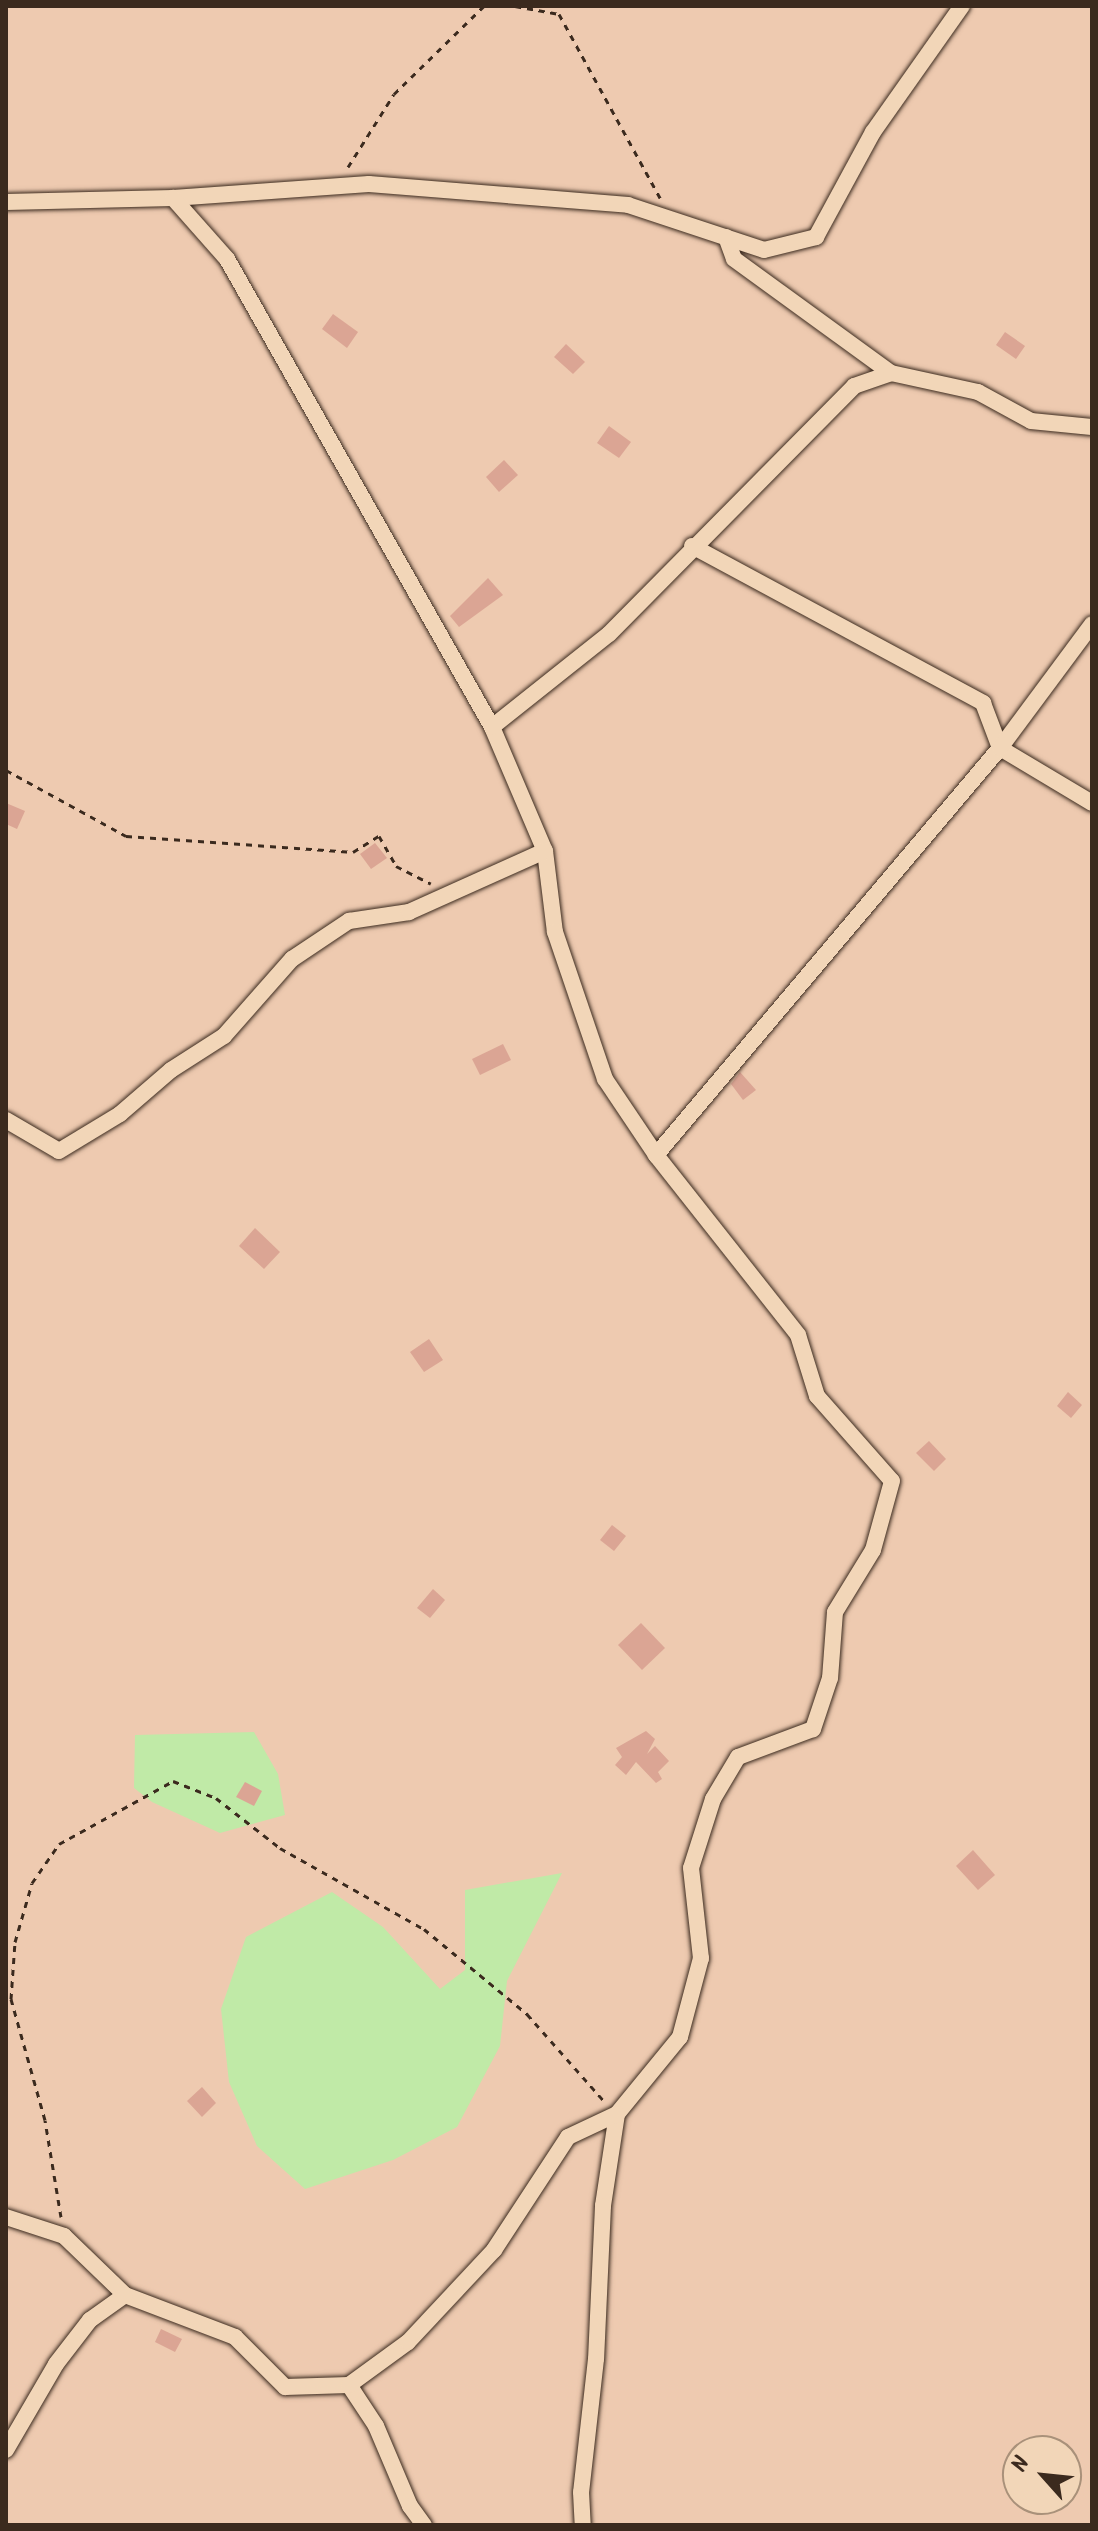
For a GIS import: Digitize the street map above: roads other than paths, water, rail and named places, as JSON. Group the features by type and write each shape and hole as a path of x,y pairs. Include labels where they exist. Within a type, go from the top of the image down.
{"street":[{"path":"6,202 173,198 369,184 628,205 764,250 816,237 873,132 962,6"},
{"path":"6,2217 64,2236 125,2295 235,2337 285,2387 349,2385 408,2342 494,2250 568,2137 617,2114 680,2037 701,1958 691,1868 713,1799 738,1757 813,1729 830,1678 835,1612 873,1550 892,1481 817,1396 798,1335 656,1155 605,1079 555,932 545,851 492,727 227,259 173,198"},
{"path":"726,237 734,259 891,373 978,392 1031,421 1092,427"},
{"path":"492,727 609,634 692,546 854,386 891,373"},
{"path":"692,546 983,703 1000,748 1092,803"},
{"path":"656,1155 1000,748 1092,624"},
{"path":"6,1120 59,1151 120,1114 171,1070 224,1036 292,959 349,921 409,912 452,896 545,851"},
{"path":"583,2525 581,2492 596,2359 603,2206 617,2114"},
{"path":"6,2450 56,2364 90,2320 125,2295"},
{"path":"349,2385 376,2426 410,2506 424,2525"}]}
